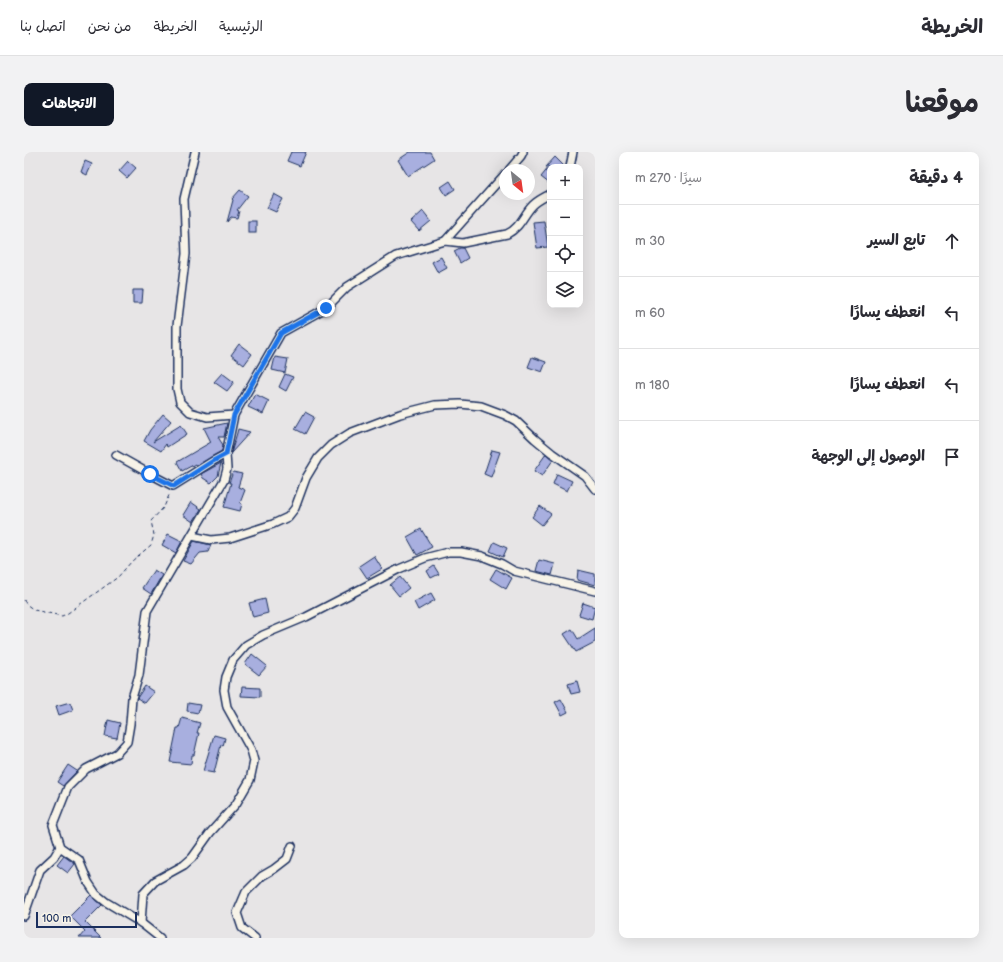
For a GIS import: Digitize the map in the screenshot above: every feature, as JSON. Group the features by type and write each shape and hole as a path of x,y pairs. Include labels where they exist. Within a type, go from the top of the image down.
{"street":[{"path":"195,152 184,199 186,254 177,326 177,389 180,402 190,412 207,417 234,415"},
{"path":"514,164 523,152"},
{"path":"571,164 573,152"},
{"path":"445,241 499,181"},
{"path":"160,938 141,923 106,902 96,894 88,882 80,860 60,847 54,825 68,787 86,769 117,753 127,742 132,698 139,675 147,612 224,480 227,469 226,454 234,415 281,333 326,308 347,287 396,256 445,241 463,243 507,234 514,231 520,225 533,204 547,196"},
{"path":"192,536 211,540 230,538 273,524 288,517 295,508 310,471 318,458 331,445 350,433 400,414 435,405 460,404 481,406 506,415 516,421 552,453 585,476 595,489"},
{"path":"116,455 174,486 226,454"},
{"path":"141,923 144,894 154,881 184,865 192,858 210,833 236,804 250,780 254,761 251,750 227,708 224,690 226,677 233,660 246,644 263,635 306,617 399,569 425,558 448,552 460,552 482,556 502,564 514,571 595,591"},
{"path":"255,938 242,928 237,913 246,892 262,876 287,860 292,846"},
{"path":"24,916 40,870 54,857 60,847"}],"path":[{"path":"24,600 26,604 34,610 62,616 96,594 118,577 132,561 151,545 154,535 151,522 164,507 174,486"}],"building":[{"path":"291,152 306,152 300,166 287,161"},
{"path":"410,152 430,152 434,159 408,176 398,160"},
{"path":"555,157 562,164 549,164"},
{"path":"85,161 92,164 87,175 81,172"},
{"path":"128,161 136,168 127,178 119,171"},
{"path":"547,170 547,182 541,177"},
{"path":"450,181 455,189 446,195 441,187"},
{"path":"240,190 248,196 237,210 239,211 237,218 231,217 227,222 232,199"},
{"path":"274,194 283,199 276,212 267,208"},
{"path":"423,211 431,221 419,231 411,222"},
{"path":"248,221 256,221 256,233 248,233"},
{"path":"544,221 547,247 537,248 533,222"},
{"path":"463,248 468,258 460,263 454,251"},
{"path":"441,257 447,268 438,273 432,262"},
{"path":"133,290 143,290 142,303 133,303"},
{"path":"239,344 252,354 244,365 231,355"},
{"path":"275,357 288,359 285,373 272,370"},
{"path":"532,357 546,362 542,372 528,367"},
{"path":"222,373 234,382 227,391 214,382"},
{"path":"285,374 293,377 286,391 279,387"},
{"path":"255,394 269,401 263,414 248,407"},
{"path":"305,412 314,417 305,434 295,429"},
{"path":"163,414 171,421 153,442 181,425 187,434 167,447 166,444 161,451 144,441 150,430"},
{"path":"227,423 224,437 218,437 223,445 222,451 196,466 195,464 182,471 177,462 211,442 204,428"},
{"path":"238,429 250,432 231,453 237,433"},
{"path":"492,450 500,452 491,477 484,474"},
{"path":"546,454 553,460 542,476 534,471"},
{"path":"221,463 218,476 211,483 203,478 201,474"},
{"path":"233,472 242,474 238,487 245,490 240,503 242,504 240,511 224,507"},
{"path":"557,474 572,481 567,491 553,484"},
{"path":"191,502 201,509 193,522 183,515"},
{"path":"540,506 551,514 542,525 532,517"},
{"path":"421,529 432,547 417,555 407,537"},
{"path":"168,534 182,541 176,553 162,545"},
{"path":"194,541 211,545 208,552 200,553 191,564 183,561"},
{"path":"494,542 507,548 503,557 490,551"},
{"path":"374,556 382,569 367,578 359,566"},
{"path":"539,560 555,564 552,575 536,571"},
{"path":"434,566 439,574 431,578 427,571"},
{"path":"496,569 512,578 506,589 490,579"},
{"path":"154,570 162,575 151,594 142,588"},
{"path":"578,570 595,574 595,585 577,580"},
{"path":"400,577 409,588 399,596 390,585"},
{"path":"431,593 435,600 418,610 414,602"},
{"path":"265,599 268,613 253,617 249,603"},
{"path":"583,603 595,607 592,619 579,615"},
{"path":"595,628 595,642 576,652 564,634 572,629 578,639"},
{"path":"252,654 267,666 259,675 245,664"},
{"path":"577,681 580,692 571,694 568,684"},
{"path":"145,686 154,692 145,703 137,698"},
{"path":"242,687 260,688 260,697 241,696"},
{"path":"561,699 568,712 562,715 555,702"},
{"path":"70,702 73,710 59,715 56,706"},
{"path":"188,703 200,705 198,713 187,711"},
{"path":"182,718 200,723 191,764 170,762 177,728 179,728"},
{"path":"108,720 120,723 117,738 105,736"},
{"path":"214,735 225,738 223,746 221,745 214,773 203,771"},
{"path":"68,765 77,771 63,786 57,782"},
{"path":"64,856 75,864 68,873 57,865"},
{"path":"91,895 102,905 85,922 101,938 79,938 85,931 70,916"}],"route":[{"path":"150,474 174,486 226,454 234,415 281,333 326,308"}]}
